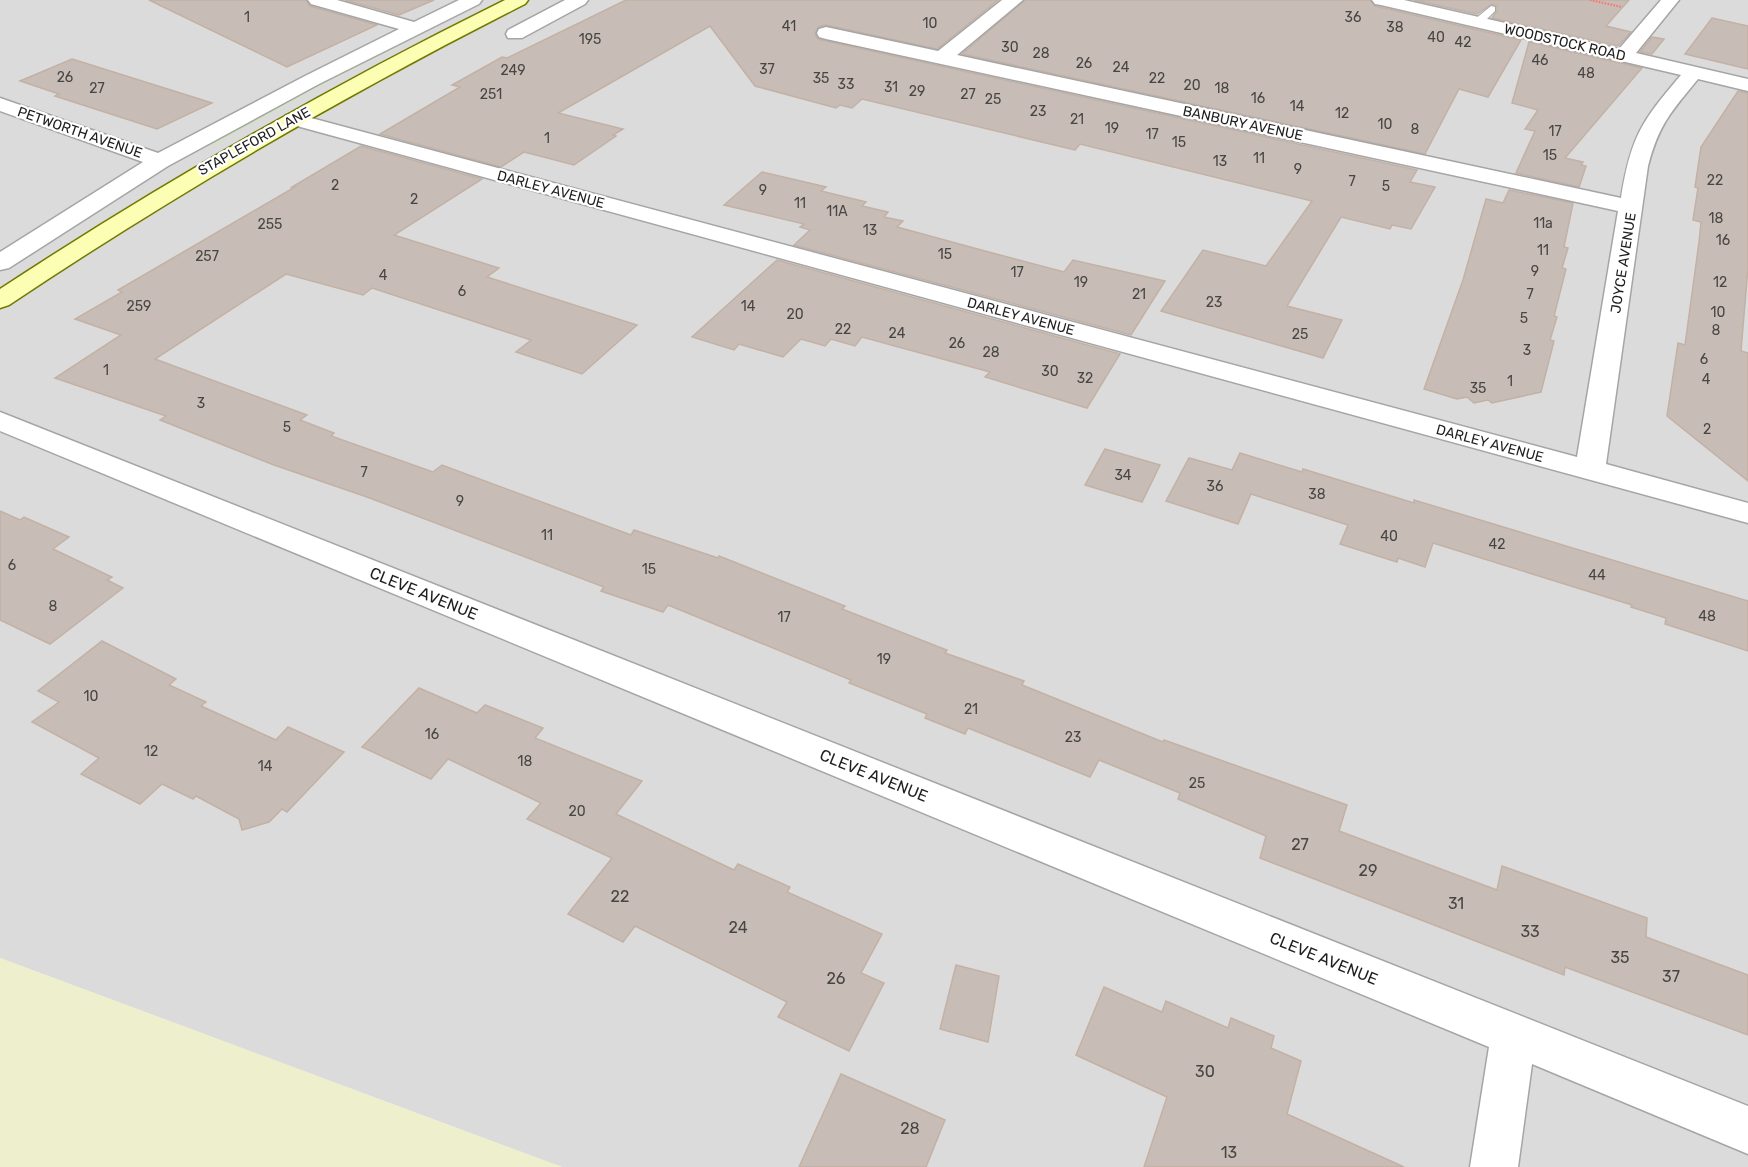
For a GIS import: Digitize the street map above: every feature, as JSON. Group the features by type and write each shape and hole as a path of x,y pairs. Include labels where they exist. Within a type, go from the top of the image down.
{"main road":[{"name":"STAPLEFORD LANE","path":"0,300 126,216 293,119 380,70 519,0"}],"street":[{"path":"317,0 415,28"},
{"name":"STAPLEFORD LANE","path":"0,263 160,161 473,0"},
{"path":"537,39 508,32 579,0"},
{"path":"942,58 993,14 1014,0"},
{"name":"WOODSTOCK ROAD","path":"1381,0 1485,15 1624,55 1748,86"},
{"path":"1624,55 1670,0"},
{"name":"BANBURY AVENUE","path":"826,33 1632,207"},
{"path":"833,55 854,39"},
{"name":"JOYCE AVENUE","path":"1590,470 1637,166 1645,138 1657,116 1694,72"},
{"name":"PETWORTH AVENUE","path":"0,104 160,161"},
{"name":"DARLEY AVENUE","path":"293,119 1748,513"},
{"name":"CLEVE AVENUE","path":"0,421 1748,1130"},
{"path":"1494,1167 1513,1035"}],"shaded area":[{"path":"0,0 1748,0 1748,1167 562,1167 0,958"}],"green space":[{"path":"433,25 438,26 323,84 212,145 206,143"},
{"path":"0,958 562,1167 0,1167"}],"building":[{"path":"149,0 306,0 310,6 377,25 287,67"},
{"path":"345,0 434,0 399,15"},
{"path":"626,0 998,0 937,49 826,25 818,27 815,34 818,39 826,41 1417,170 1410,182 1435,187 1411,229 1392,225 1390,229 1341,217 1287,306 1342,320 1323,358 1161,311 1203,250 1266,266 1312,201 1080,144 1075,150 862,99 852,108 840,105 836,108 755,86 710,26 558,113 623,129 574,165 524,152 501,167 380,134 460,87 452,85 502,57 507,58"},
{"path":"1025,0 1370,0 1375,6 1521,40 1488,97 1459,89 1425,154 962,54"},
{"path":"1414,0 1629,0 1606,26 1631,32 1618,46 1492,18 1497,11 1497,6 1492,4 1477,14"},
{"path":"1712,18 1748,26 1748,69 1685,54"},
{"path":"1652,37 1664,39 1652,54 1640,52"},
{"path":"1529,42 1642,68 1565,158 1583,162 1581,165 1586,166 1579,187 1516,173 1535,131 1525,129 1538,110 1512,103"},
{"path":"72,59 212,103 157,129 55,96 59,94 20,81"},
{"path":"1738,91 1748,93 1748,267 1741,351 1748,353 1748,481 1667,416 1678,343 1685,345 1699,242 1701,222 1693,220 1701,147"},
{"path":"361,146 482,179 394,235 499,268 487,277 637,325 582,374 516,352 531,340 372,288 363,295 286,274 155,359 307,415 300,420 334,433 331,436 433,472 442,465 631,535 634,530 718,558 719,556 845,606 842,609 947,650 945,653 1024,681 1022,685 1163,742 1164,740 1347,805 1339,831 1497,890 1502,866 1647,918 1646,937 1748,975 1748,1035 1565,967 1564,975 1260,858 1266,836 1178,799 1180,793 1099,760 1090,777 968,728 965,734 925,718 927,714 849,683 851,680 668,605 663,612 601,591 604,587 367,497 274,465 160,420 166,416 55,378 121,335 75,319 122,292 118,290"},
{"path":"762,172 826,187 821,191 866,202 862,206 888,212 884,217 903,221 897,227 985,251 1064,272 1073,260 1165,281 1131,335 794,245 810,230 800,227 804,224 724,205"},
{"path":"1509,190 1573,203 1564,247 1568,248 1562,268 1566,269 1550,340 1554,341 1541,392 1492,403 1488,400 1474,403 1467,397 1457,399 1424,389 1463,280 1486,199 1503,203"},
{"path":"777,260 1120,354 1087,408 985,377 990,372 862,337 855,346 831,339 825,346 801,339 783,357 739,344 734,350 692,337"},
{"path":"1105,449 1160,465 1142,502 1085,485"},
{"path":"1240,453 1302,472 1303,469 1414,503 1414,500 1748,601 1748,651 1665,624 1666,618 1631,607 1632,605 1433,543 1425,567 1398,558 1397,562 1340,544 1348,525 1251,494 1238,524 1166,501 1189,458 1232,470"},
{"path":"0,511 20,520 24,517 69,537 53,549 112,577 107,580 123,588 50,644 0,620"},
{"path":"102,641 176,679 169,685 206,702 201,706 276,740 288,727 344,752 287,812 282,809 269,822 242,830 239,819 196,796 193,799 162,784 140,804 81,774 99,758 32,722 59,702 38,691"},
{"path":"419,688 477,713 485,705 543,728 535,738 642,781 616,814 734,870 738,864 790,887 787,892 882,934 861,973 884,983 849,1051 778,1017 787,1002 635,926 623,942 568,914 612,858 527,819 541,803 448,759 431,779 362,747"},
{"path":"956,965 999,976 988,1042 940,1029"},
{"path":"1104,987 1162,1012 1166,1001 1228,1028 1231,1018 1274,1036 1271,1048 1301,1061 1287,1114 1404,1167 1144,1167 1167,1097 1076,1055"},
{"path":"841,1074 945,1120 926,1167 799,1167"}]}
